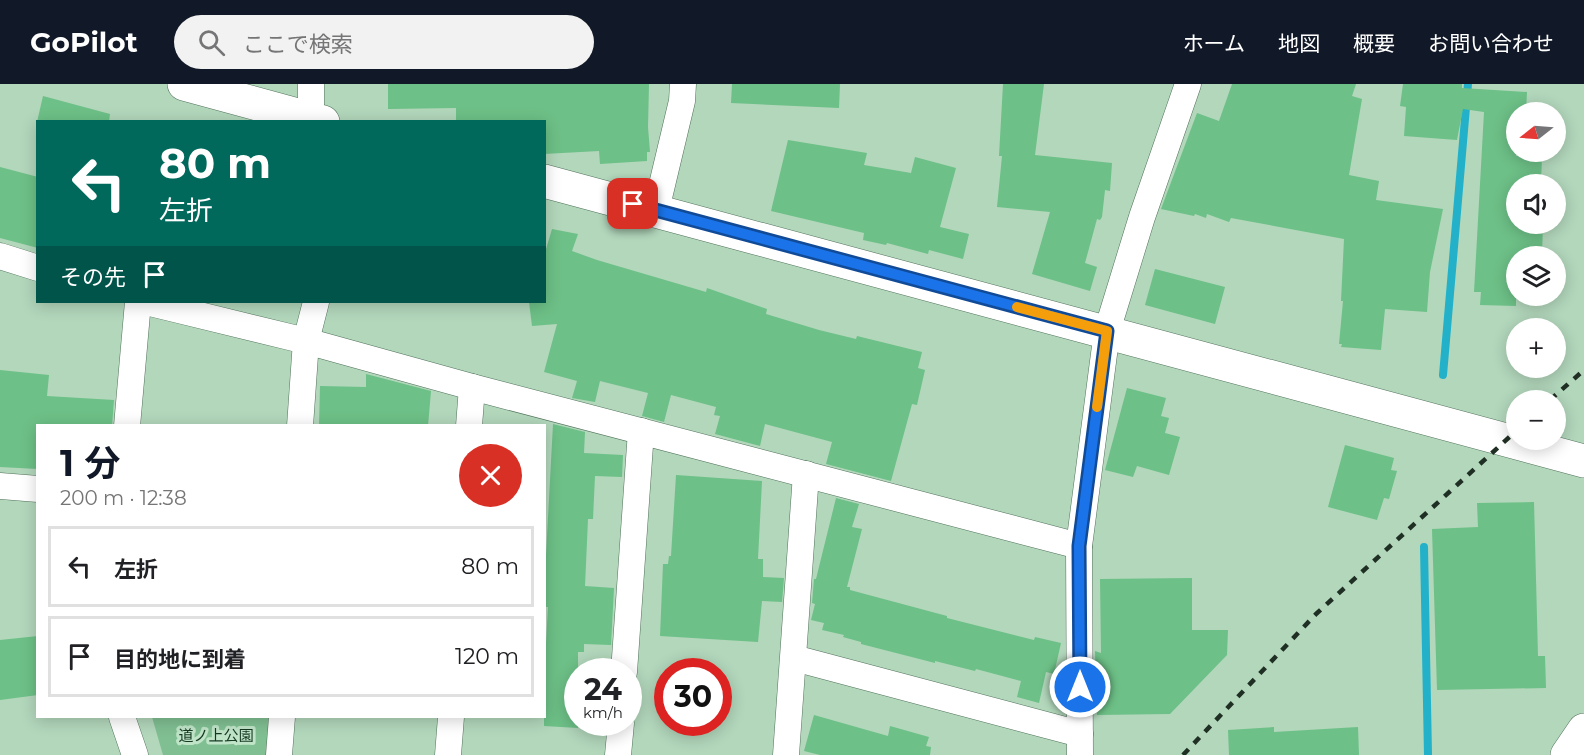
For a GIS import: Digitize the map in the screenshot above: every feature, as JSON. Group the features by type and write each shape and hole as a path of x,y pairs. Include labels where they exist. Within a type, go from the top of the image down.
{"street":[{"path":"184,84 317,120 311,84"},
{"path":"656,210 682,101 683,84"},
{"path":"794,657 1080,745 1079,546 1107,331 1142,217 1188,84"},
{"path":"546,182 1584,461"},
{"path":"0,256 36,267"},
{"path":"127,424 138,303"},
{"path":"150,303 306,341 472,387 1079,546"},
{"path":"300,424 306,341 316,303"},
{"path":"470,424 472,387"},
{"path":"625,658 641,431"},
{"path":"786,755 806,474"},
{"path":"0,486 36,489"},
{"path":"122,718 135,755"},
{"path":"279,755 282,718"},
{"path":"448,755 451,718"},
{"path":"1567,755 1584,730"},
{"path":"618,755 620,736"}],"green space":[{"name":"道ノ上公園","path":"152,718 275,718 273,755 163,755"}],"building":[{"path":"388,84 649,84 650,152 647,152 647,161 600,164 599,151 546,154 546,120 456,120 456,108 388,109"},
{"path":"732,84 840,84 839,108 731,103"},
{"path":"1003,84 1044,84 1035,155 1112,163 1110,191 1105,190 1102,217 1100,220 1097,219 1085,263 1097,267 1090,291 1032,274 1050,212 997,207 1002,156 999,156"},
{"path":"1232,84 1356,84 1352,96 1362,99 1349,175 1379,181 1376,200 1443,209 1430,272 1427,312 1385,309 1381,350 1341,347 1342,344 1339,344 1343,301 1341,301 1344,239 1231,218 1229,222 1207,214 1206,218 1161,209 1197,113 1219,121"},
{"path":"1403,84 1462,84 1462,88 1527,92 1526,102 1506,102 1506,162 1542,162 1541,174 1506,174 1506,234 1543,234 1542,246 1506,246 1506,306 1480,305 1481,292 1474,292 1484,112 1463,109 1457,140 1404,136 1406,107 1400,106"},
{"path":"43,96 110,114 109,120 37,120"},
{"path":"788,140 867,153 864,165 911,173 915,157 956,168 940,227 969,234 963,259 929,250 928,254 887,243 886,245 863,240 864,233 771,211"},
{"path":"0,167 36,176 36,247 0,238"},
{"path":"552,229 578,234 572,251 597,260 706,292 707,288 767,309 766,314 819,330 856,339 857,336 922,352 918,368 925,370 917,405 912,404 891,481 826,464 832,442 765,424 760,446 715,434 720,416 714,415 716,407 671,395 664,422 642,416 648,393 600,381 595,402 572,398 577,381 544,372 557,324 532,326 529,303 546,303 546,249"},
{"path":"1155,269 1225,287 1215,324 1145,305"},
{"path":"0,370 49,375 47,396 114,400 112,424 36,424 36,469 0,467"},
{"path":"366,374 431,391 428,424 319,424 320,386 366,387"},
{"path":"1127,388 1166,398 1161,416 1169,418 1165,433 1180,437 1169,475 1137,466 1133,477 1105,470"},
{"path":"553,424 585,432 584,453 623,455 622,477 595,476 593,519 588,519 585,586 614,588 611,645 584,644 584,652 578,652 578,658 564,658 564,727 544,726 548,607 546,607 546,555"},
{"path":"1345,445 1394,458 1391,470 1397,471 1389,499 1384,498 1377,520 1328,507"},
{"path":"676,475 762,481 758,559 763,559 763,577 784,578 782,602 762,601 758,642 660,636 663,564 668,564 669,556 671,556"},
{"path":"836,498 859,504 852,527 862,529 847,587 850,587 850,590 1034,640 1035,637 1061,643 1054,674 1046,672 1039,703 1017,697 1021,681 976,669 975,671 935,661 935,663 861,644 861,642 843,637 844,635 822,630 824,623 811,620 815,604 812,603 814,579 816,579"},
{"path":"1534,502 1538,656 1545,656 1546,688 1437,690 1432,529 1478,527 1477,503"},
{"path":"1192,578 1192,630 1228,630 1227,655 1170,714 1097,715 1095,651 1101,653 1100,579"},
{"path":"36,636 36,695 0,700 0,640"},
{"path":"814,715 888,736 890,726 929,737 926,746 931,747 930,755 820,755 804,751"},
{"path":"1274,727 1274,732 1358,727 1359,755 1229,755 1228,730"}],"waterway":[{"path":"1443,375 1468,84"},
{"path":"1424,547 1428,755"}],"railway":[{"path":"1561,390 1584,370"},
{"path":"1183,755 1316,614 1506,440"}],"slow traffic":[{"path":"1017,307 1107,331 1097,407"}],"route":[{"path":"633,204 1107,331 1079,546 1080,687"}]}
